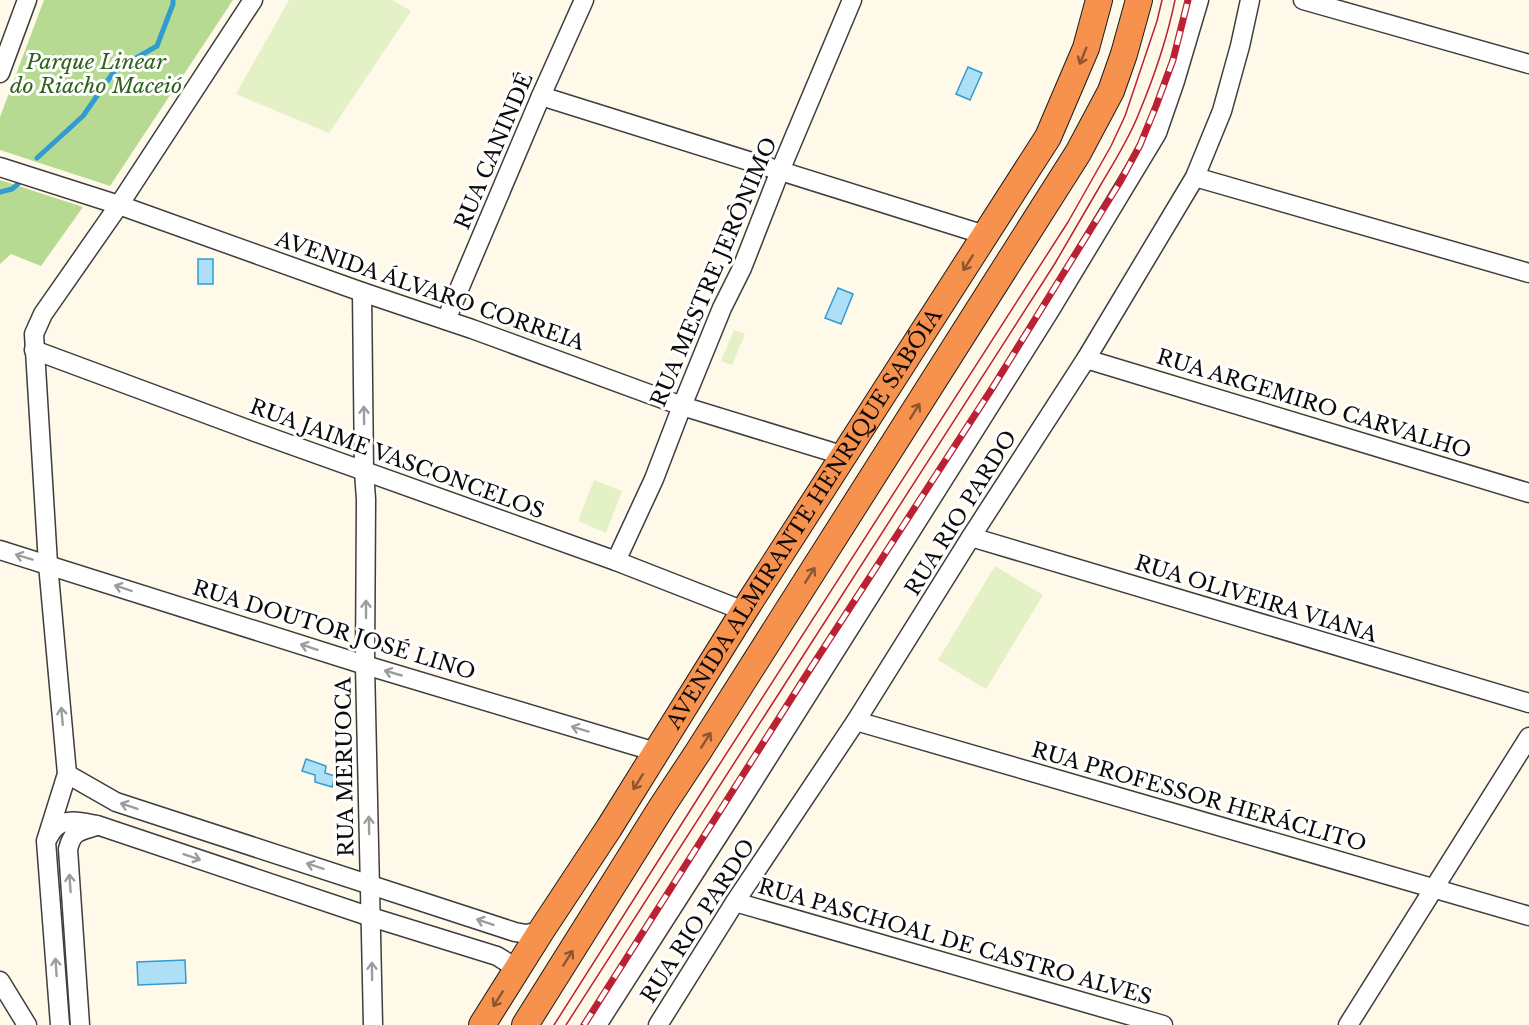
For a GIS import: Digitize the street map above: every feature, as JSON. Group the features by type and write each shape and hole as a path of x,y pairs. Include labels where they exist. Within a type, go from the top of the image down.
{"highway":[{"name":"AVENIDA ALMIRANTE HENRIQUE SABÓIA","path":"482,1025 1047,137 1086,48 1099,0"},
{"name":"AVENIDA ALMIRANTE HENRIQUE SABÓIA","path":"525,1025 1078,153 1111,91 1124,54 1138,0"}],"street":[{"path":"0,73 27,0"},
{"path":"60,1025 46,840 67,774 48,564 33,334 43,314 119,205 253,0"},
{"name":"RUA CANINDÉ","path":"446,320 584,0"},
{"name":"RUA MESTRE JERÔNIMO","path":"616,561 654,479 722,308 742,268 852,0"},
{"path":"597,1025 1036,332 1157,133 1199,0"},
{"name":"RUA RIO PARDO","path":"658,1025 735,902 856,721 1086,359 1195,177 1222,111 1250,0"},
{"path":"1303,0 1529,64"},
{"path":"541,96 985,235"},
{"name":"AVENIDA ÁLVARO CORREIA","path":"0,167 119,205 682,406 845,456"},
{"path":"1195,177 1529,273"},
{"name":"RUA MERUOCA","path":"363,292 366,499 365,665 374,1025"},
{"name":"RUA JAIME VASCONCELOS","path":"34,350 364,472 616,561 744,611"},
{"name":"RUA ARGEMIRO CARVALHO","path":"1086,359 1529,493"},
{"name":"RUA OLIVEIRA VIANA","path":"971,537 1529,703"},
{"name":"RUA DOUTOR JOSÉ LINO","path":"0,550 365,665 656,752"},
{"name":"RUA PROFESSOR HERÁCLITO","path":"856,721 1529,916"},
{"path":"1348,1025 1529,737"},
{"path":"67,774 116,802 514,932 526,934 541,931"},
{"path":"46,840 56,827 63,823 81,822 97,825 371,917 497,956 508,963 515,972"},
{"path":"80,1025 68,849 70,838 74,834 97,825"},
{"name":"RUA PASCHOAL DE CASTRO ALVES","path":"735,902 1163,1025"},
{"path":"0,981 27,1025"}],"green space":[{"name":"Parque Linear do Riacho Maceió","path":"44,0 233,0 110,186 0,150 0,117"},
{"path":"289,0 392,0 411,11 329,133 236,94"},
{"path":"0,180 83,207 41,266 11,254 0,264"},
{"path":"509,315 548,328 543,341 505,329"},
{"path":"734,330 745,334 732,365 721,361"},
{"path":"594,480 622,491 606,533 578,521"},
{"path":"995,566 1043,595 986,689 938,660"}],"water":[{"path":"968,67 982,73 970,100 956,94"},
{"path":"198,259 213,259 213,284 198,284"},
{"path":"838,288 853,294 841,324 825,318"},
{"path":"306,759 326,766 325,773 335,776 332,787 315,782 315,775 302,771"},
{"path":"185,960 186,983 138,985 137,962"}],"waterway":[{"path":"37,158 83,116 115,70 157,46 173,0"},
{"path":"0,192 12,189 18,184"}],"tram line":[{"path":"554,1025 1068,222 1111,146 1125,116 1162,0"},
{"path":"566,1025 1054,265 1135,123 1160,58 1175,0"}],"railway":[{"path":"584,1025 993,387 1120,182 1140,145 1156,106 1173,60 1188,0"}]}
